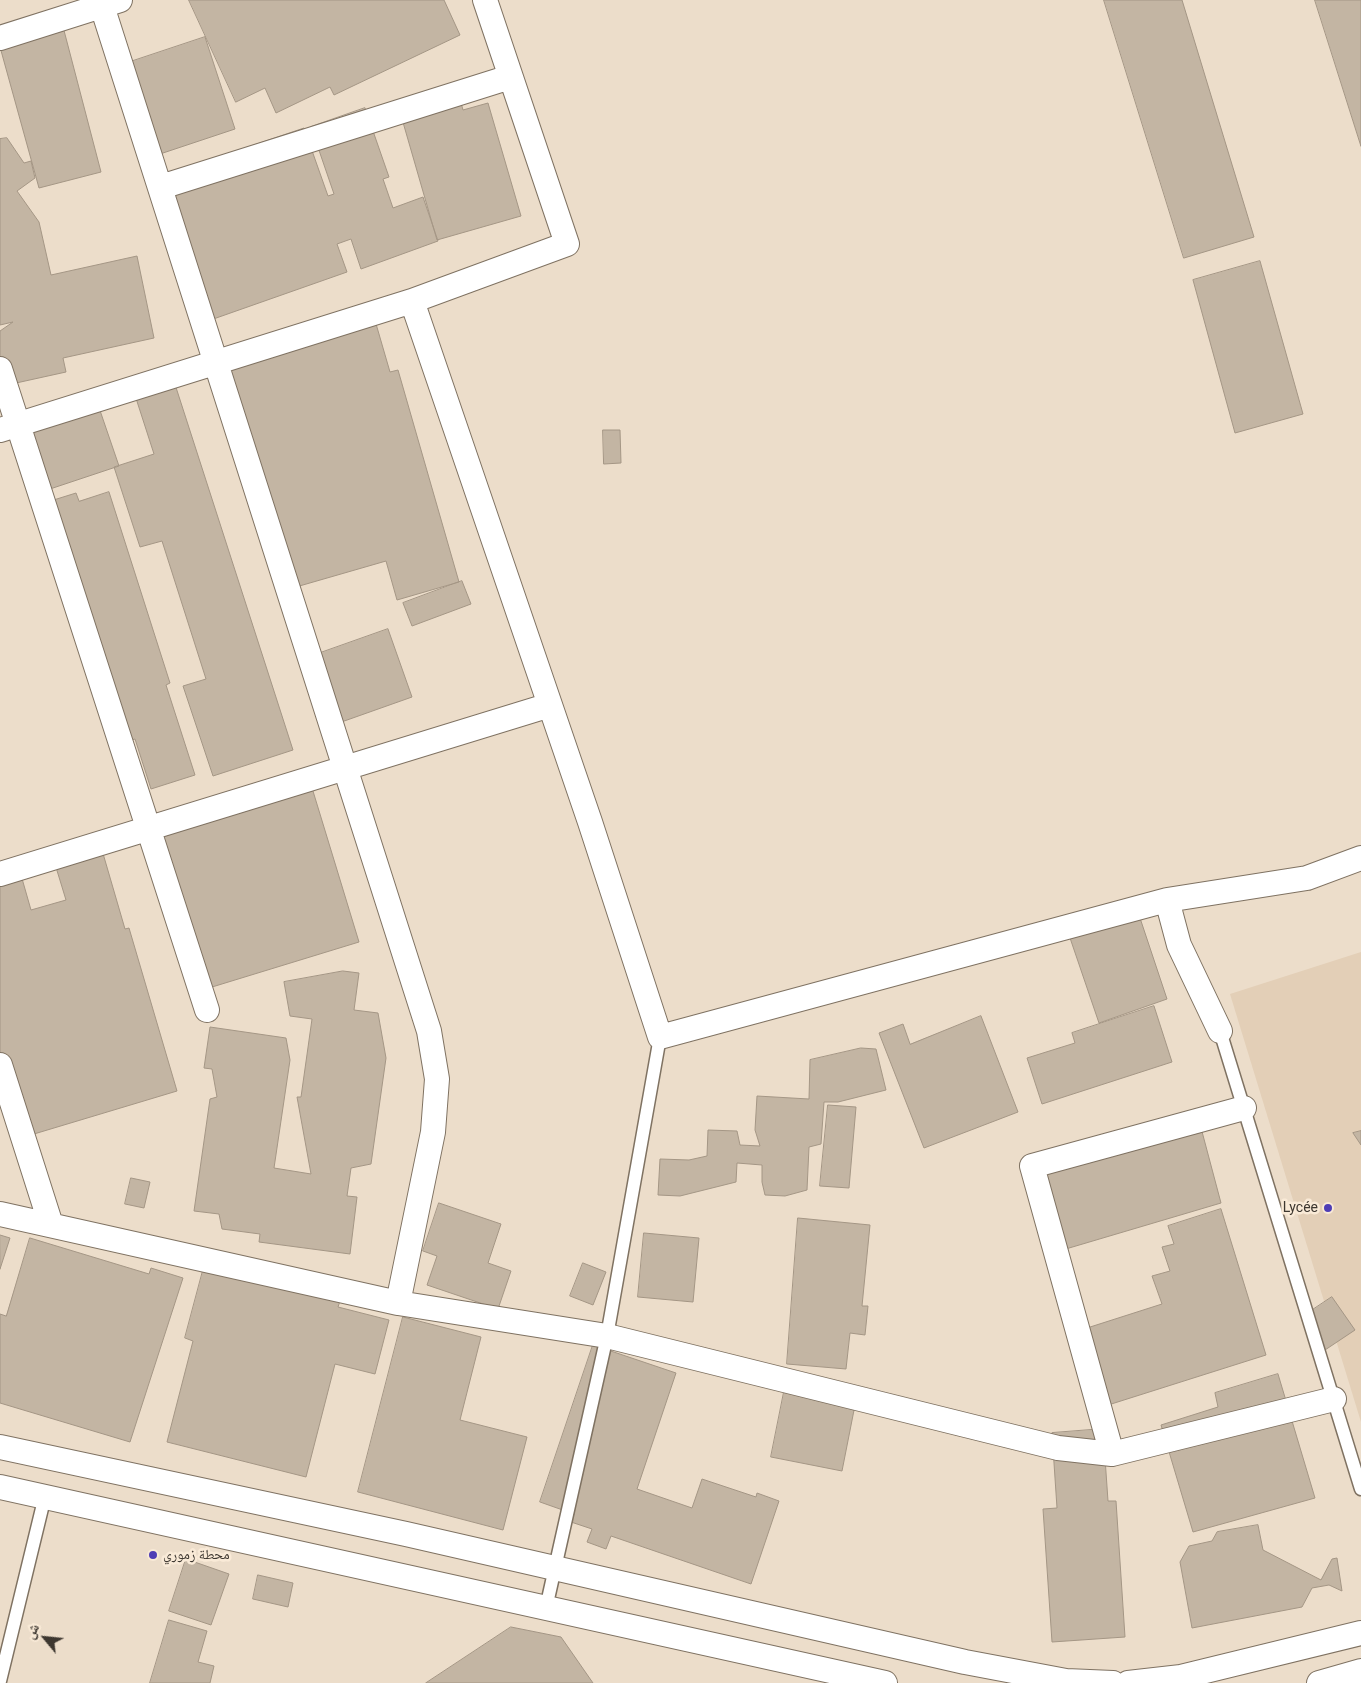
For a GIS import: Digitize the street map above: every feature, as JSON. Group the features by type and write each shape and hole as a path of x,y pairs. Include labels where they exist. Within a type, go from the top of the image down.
{"street":[{"path":"9,427 412,301 567,244 485,0"},
{"path":"0,38 111,3 161,187 430,1031 436,1079 433,1132 398,1303"},
{"path":"161,187 510,76"},
{"path":"412,301 550,705 660,1037 1167,900 1307,878 1361,858"},
{"path":"0,369 9,427 207,1010"},
{"path":"0,874 550,705"},
{"path":"1167,900 1179,945 1220,1032"},
{"path":"0,1065 52,1225"},
{"path":"1112,1454 1032,1166 1244,1108"},
{"path":"0,1214 398,1303 606,1336 1058,1448 1112,1454 1334,1400"},
{"path":"0,1448 555,1568 965,1662 1066,1681 1112,1683"},
{"path":"0,1486 885,1683"},
{"path":"1128,1683 1181,1678 1361,1633"},
{"path":"1319,1683 1361,1671"}],"lane":[{"path":"1220,1032 1361,1488"},
{"path":"546,1608 606,1336 660,1037"},
{"path":"0,1681 45,1496"}],"shaded area":[{"name":"Lycée","path":"1361,952 1361,1422 1230,994"}],"building":[{"path":"189,0 444,0 460,35 334,95 330,87 276,113 265,88 236,102"},
{"path":"1104,0 1182,0 1254,237 1184,258"},
{"path":"1315,0 1361,0 1361,146"},
{"path":"61,19 101,172 39,188 0,47"},
{"path":"205,37 235,129 145,159 115,67"},
{"path":"457,88 463,110 488,103 521,216 437,240 398,105"},
{"path":"365,108 389,177 383,179 393,208 423,197 438,241 361,269 351,239 337,244 347,272 202,323 170,192 233,152 304,128 328,196 334,194 311,127"},
{"path":"7,138 24,163 31,161 35,178 17,191 39,222 51,275 137,256 154,338 63,358 66,372 7,385 0,367 0,331 13,322 0,325 0,139"},
{"path":"1260,261 1303,414 1235,433 1193,280"},
{"path":"372,310 390,372 398,370 459,582 397,600 386,561 289,589 222,358"},
{"path":"172,375 293,750 213,776 183,686 206,679 162,541 140,547 114,467 154,454 133,389"},
{"path":"93,390 119,466 38,493 12,417"},
{"path":"603,430 620,430 621,463 604,464"},
{"path":"109,492 170,683 166,685 195,775 151,789 135,739 116,745 44,503 76,493 79,501"},
{"path":"462,581 471,604 412,626 403,603"},
{"path":"388,629 412,697 333,725 309,657"},
{"path":"309,778 359,942 199,991 159,825"},
{"path":"102,850 125,929 129,928 177,1091 24,1137 0,1059 0,873 19,868 31,910 66,900 55,864"},
{"path":"1137,909 1167,999 1099,1023 1068,932"},
{"path":"343,971 359,973 354,1010 378,1013 386,1058 371,1164 351,1168 347,1196 357,1197 350,1254 259,1242 260,1234 222,1229 219,1214 194,1211 210,1099 217,1097 212,1069 204,1068 210,1027 286,1038 290,1060 274,1168 311,1174 297,1097 301,1097 312,1019 290,1016 284,982"},
{"path":"1154,1006 1172,1062 1042,1104 1027,1058 1075,1043 1072,1033"},
{"path":"981,1016 1018,1112 924,1148 879,1033 903,1024 910,1044"},
{"path":"861,1048 876,1049 886,1090 838,1102 824,1102 821,1144 809,1147 807,1190 785,1196 765,1195 762,1182 762,1165 737,1163 736,1182 680,1196 658,1195 660,1159 689,1160 707,1156 708,1130 737,1131 740,1145 760,1146 755,1130 757,1096 809,1099 810,1060"},
{"path":"828,1105 856,1107 849,1188 820,1186"},
{"path":"1196,1109 1221,1203 1059,1251 1033,1161"},
{"path":"1361,1131 1361,1145 1353,1133"},
{"path":"131,1178 150,1182 144,1208 125,1204"},
{"path":"439,1203 501,1224 488,1263 511,1271 498,1309 427,1285 437,1256 423,1251"},
{"path":"1221,1209 1266,1355 1105,1406 1087,1328 1162,1304 1152,1276 1170,1271 1162,1247 1174,1244 1168,1226"},
{"path":"798,1218 870,1225 862,1306 868,1306 865,1335 850,1333 846,1369 787,1364"},
{"path":"644,1233 699,1238 693,1302 638,1297"},
{"path":"0,1235 10,1238 0,1269"},
{"path":"30,1238 149,1274 151,1268 183,1278 130,1442 0,1403 0,1314 6,1316"},
{"path":"205,1263 341,1298 338,1307 389,1320 375,1374 335,1364 306,1477 167,1442 193,1341 185,1338"},
{"path":"583,1263 606,1272 593,1305 570,1296"},
{"path":"1332,1297 1355,1330 1325,1350 1302,1317"},
{"path":"403,1317 481,1337 460,1420 527,1437 503,1530 358,1492"},
{"path":"593,1345 676,1373 637,1489 692,1508 702,1479 756,1497 757,1493 779,1501 751,1584 611,1536 606,1549 587,1542 592,1529 571,1522 574,1514 540,1502"},
{"path":"1278,1374 1315,1498 1193,1532 1161,1425 1218,1407 1215,1393"},
{"path":"785,1387 856,1400 842,1471 771,1457"},
{"path":"1103,1429 1108,1501 1116,1501 1125,1637 1052,1642 1043,1509 1057,1508 1052,1433"},
{"path":"1258,1525 1263,1550 1321,1580 1332,1559 1337,1558 1342,1591 1329,1585 1312,1588 1302,1607 1192,1628 1180,1562 1189,1546 1212,1541 1217,1532"},
{"path":"186,1559 229,1574 211,1625 169,1611"},
{"path":"258,1575 293,1583 288,1607 253,1599"},
{"path":"169,1620 207,1631 198,1662 214,1666 210,1683 150,1683"},
{"path":"511,1627 561,1637 593,1683 426,1683"}],"place":[{"name":"Lycée","path":"1328,1208"},
{"name":"محطة زموري","path":"153,1555"}]}
